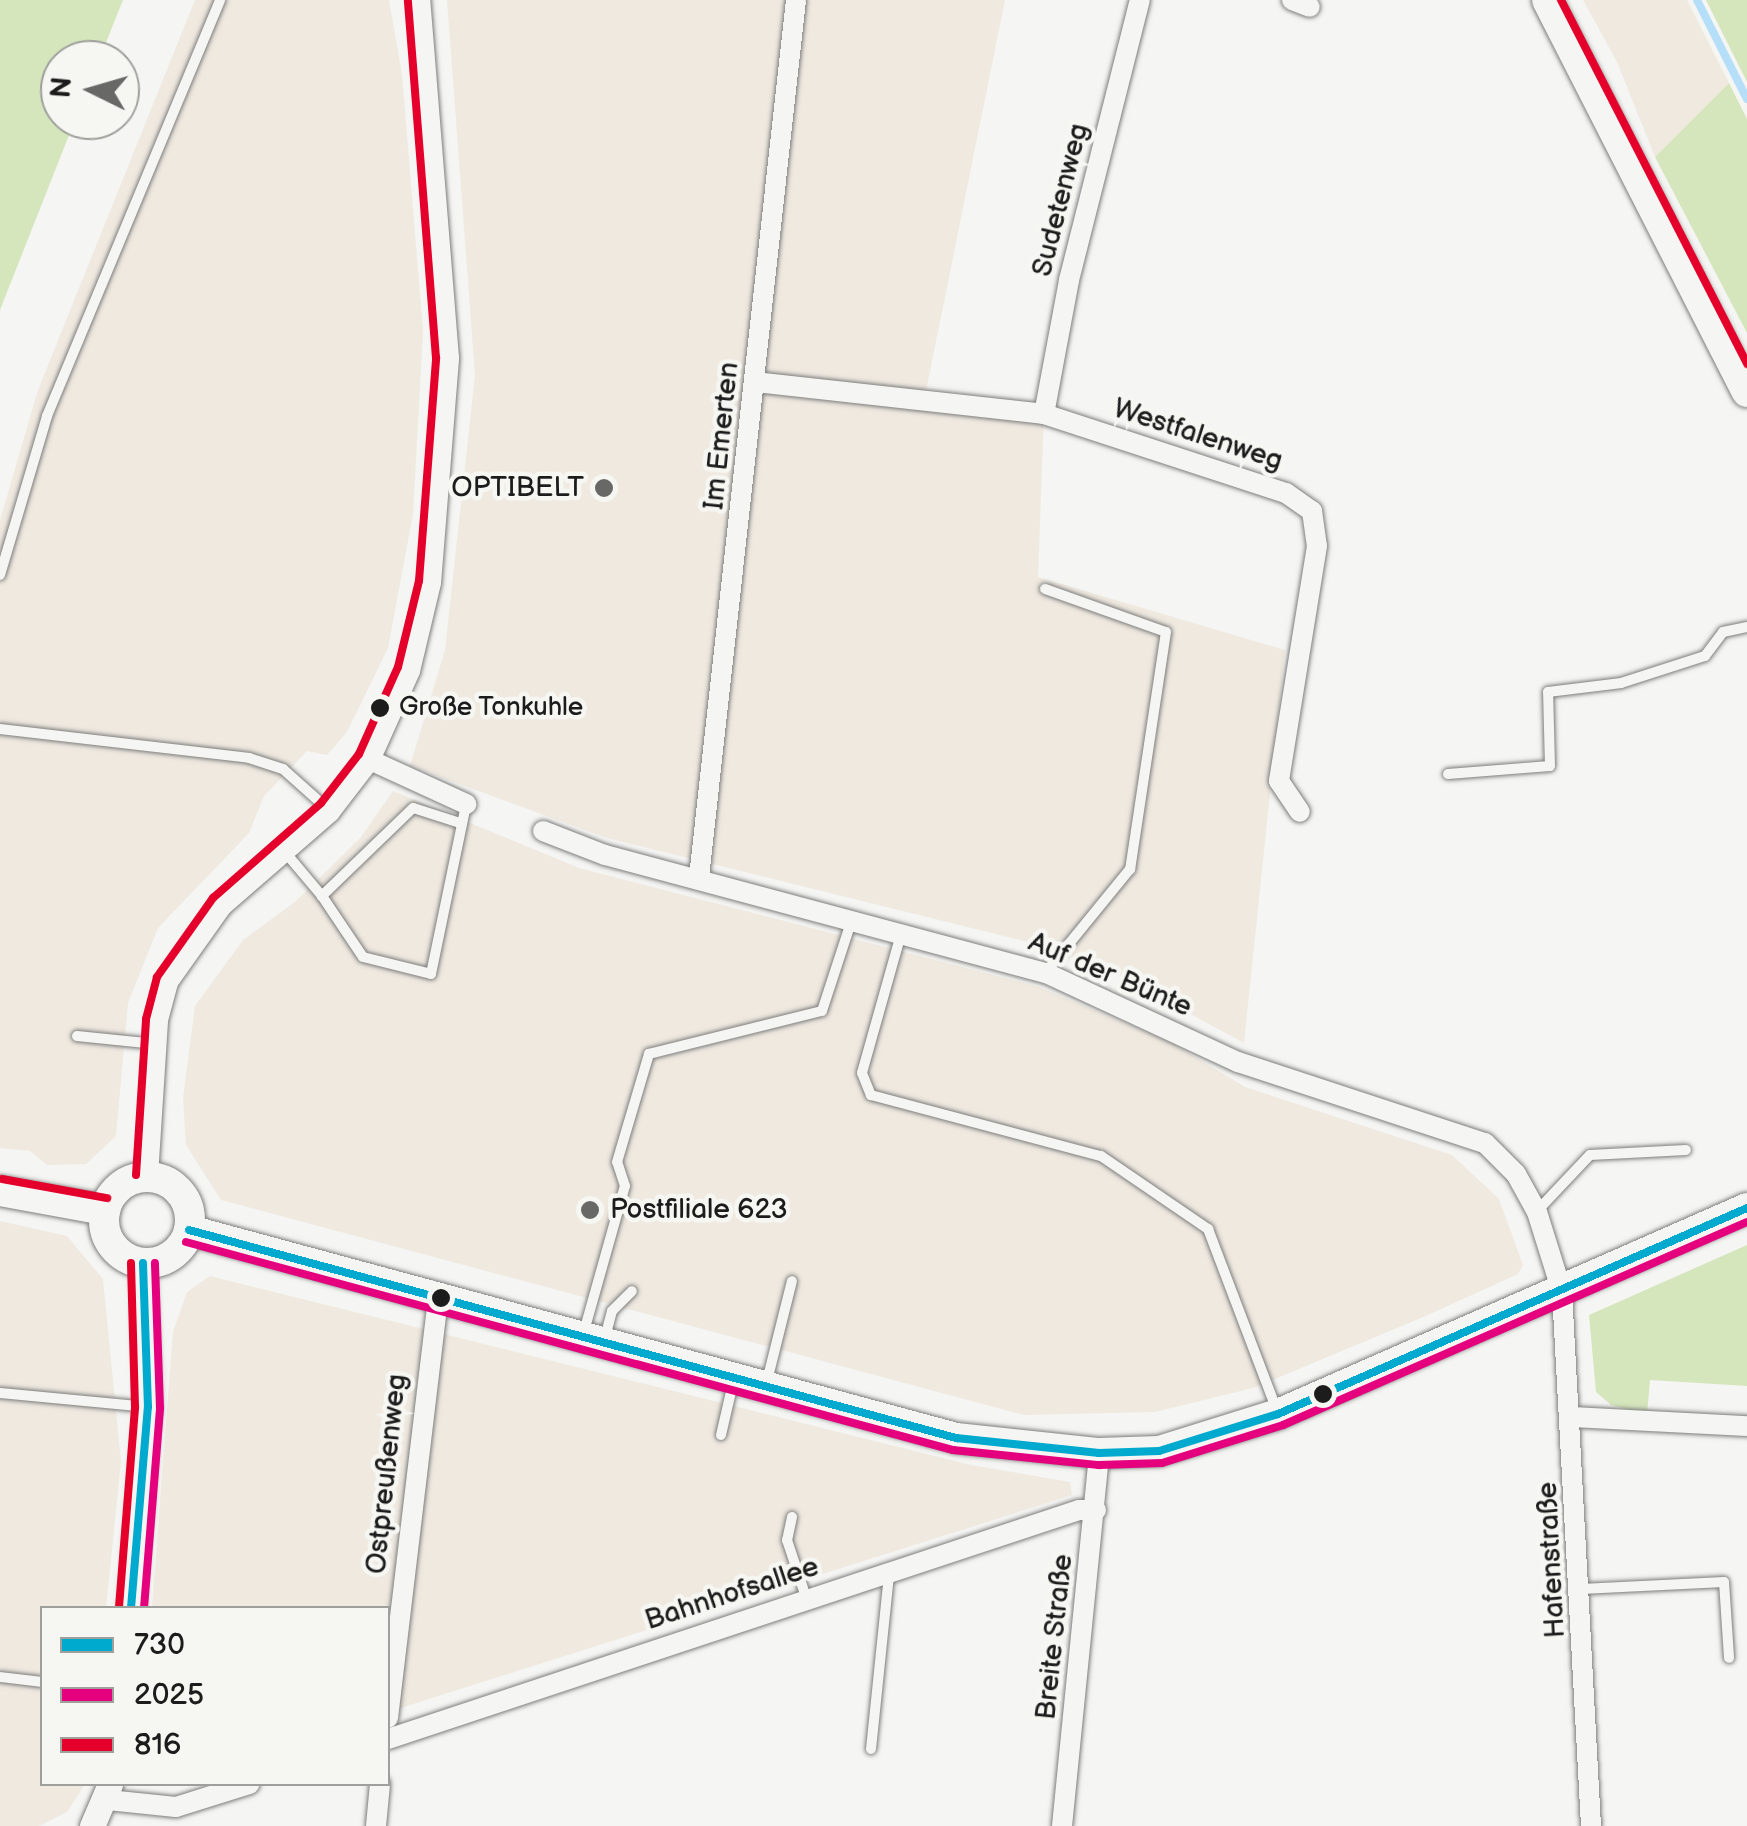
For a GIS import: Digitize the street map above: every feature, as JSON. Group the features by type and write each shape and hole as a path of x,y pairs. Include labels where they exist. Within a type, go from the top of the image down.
{"main road":[{"path":"1547,0 1747,392"},
{"path":"148,1176 182,1193 189,1230 167,1258 143,1263 128,1259 108,1239 105,1210 120,1185 148,1176"},
{"path":"0,1191 105,1210"},
{"path":"189,1230 956,1438 1099,1453 1159,1451 1278,1414 1747,1208"}],"street":[{"path":"148,1176 156,1044 168,982 190,942 330,812 370,760 410,671 431,583 442,482 448,341 420,0"},
{"name":"Im Emerten","path":"699,878 796,0"},
{"name":"Sudetenweg","path":"1044,414 1069,280 1140,0"},
{"name":"Westfalenweg","path":"756,382 1044,414 1286,493 1312,511 1317,546 1279,781 1300,812"},
{"path":"370,760 463,813"},
{"name":"Auf der Bünte","path":"542,832 1046,973 1238,1062 1485,1144 1516,1174 1536,1212 1562,1292"},
{"path":"131,1606 148,1408 143,1263"},
{"name":"Hafenstraße","path":"1562,1292 1572,1417 1591,1826"},
{"name":"Ostpreußenweg","path":"390,1701 438,1296"},
{"path":"1572,1417 1747,1426"},
{"name":"Breite Straße","path":"1062,1826 1099,1453"},
{"name":"Bahnhofsallee","path":"390,1739 1078,1510 1096,1510"},
{"path":"92,1826 109,1792 176,1806 242,1786"},
{"path":"376,1826 380,1786"}],"lane":[{"path":"0,575 47,416 220,0"},
{"path":"1045,589 1166,632 1130,870 1046,973"},
{"path":"1448,774 1550,766 1548,692 1621,682 1705,656 1723,632 1747,627"},
{"path":"0,729 250,758 283,769 330,812"},
{"path":"285,851 322,896 363,957 431,974 465,831 463,813 413,808 322,896"},
{"path":"593,1339 624,1186 617,1162 649,1054 822,1011 852,918"},
{"path":"902,932 862,1073 871,1095 1101,1156 1208,1229 1278,1414"},
{"path":"77,1036 156,1044"},
{"path":"1536,1212 1590,1155 1686,1150"},
{"path":"766,1386 792,1281"},
{"path":"593,1339 632,1291"},
{"path":"721,1435 734,1377"},
{"path":"0,1392 148,1408"},
{"path":"792,1517 788,1540 808,1601"},
{"path":"871,1749 889,1575"},
{"path":"1581,1590 1724,1582 1730,1658"},
{"path":"0,1678 40,1682"}],"shaded area":[{"path":"195,0 389,0 402,74 423,331 413,514 388,648 347,732 327,755 307,751 264,796 249,833 158,928 128,1003 116,1136 86,1164 47,1165 30,1151 0,1148 0,520 38,390"},
{"path":"447,0 1005,0 924,401 1044,414 1038,577 1285,650 1244,1043 1122,977 1048,947 607,838 410,766 445,650 475,375"},
{"path":"1583,0 1687,0 1729,83 1655,157 1617,62"},
{"path":"393,791 579,868 1039,987 1172,1043 1245,1087 1452,1155 1499,1199 1523,1265 1518,1274 1428,1315 1253,1388 1155,1412 1024,1415 221,1200 186,1145 183,1098 195,1006 243,940 296,901 361,837"},
{"path":"0,1221 67,1236 103,1279 121,1462 106,1606 40,1606 40,1786 84,1786 67,1812 39,1826 0,1826"},
{"path":"210,1276 971,1465 1070,1482 1072,1495 390,1711 390,1606 152,1606 173,1332 187,1292"}],"green space":[{"path":"0,0 123,0 107,40 40,40 40,140 67,140 0,310"},
{"path":"1706,0 1747,0 1747,82"},
{"path":"1729,83 1747,119 1747,333 1655,157"},
{"path":"1747,1245 1747,1386 1650,1380 1647,1415 1611,1405 1596,1392 1589,1315"}],"waterway":[{"path":"1697,0 1747,99"}],"transit line":[{"name":"816","path":"1561,0 1747,364"},
{"name":"816","path":"136,1175 146,1019 157,977 213,898 321,803 359,754 398,667 419,581 436,358 408,1"},
{"name":"816","path":"2,1179 107,1198"},
{"name":"730","path":"189,1230 956,1438 1099,1453 1159,1451 1278,1414 1747,1208"},
{"name":"2025","path":"186,1242 953,1450 1099,1465 1162,1463 1283,1425 1747,1222"},
{"name":"816","path":"119,1606 135,1407 131,1263"},
{"name":"730","path":"131,1606 148,1407 143,1263"},
{"name":"2025","path":"144,1606 160,1408 155,1263"}],"place":[{"name":"OPTIBELT","path":"604,488"},
{"name":"Große Tonkuhle","path":"380,708"},
{"name":"Postfiliale 623","path":"590,1210"}]}
